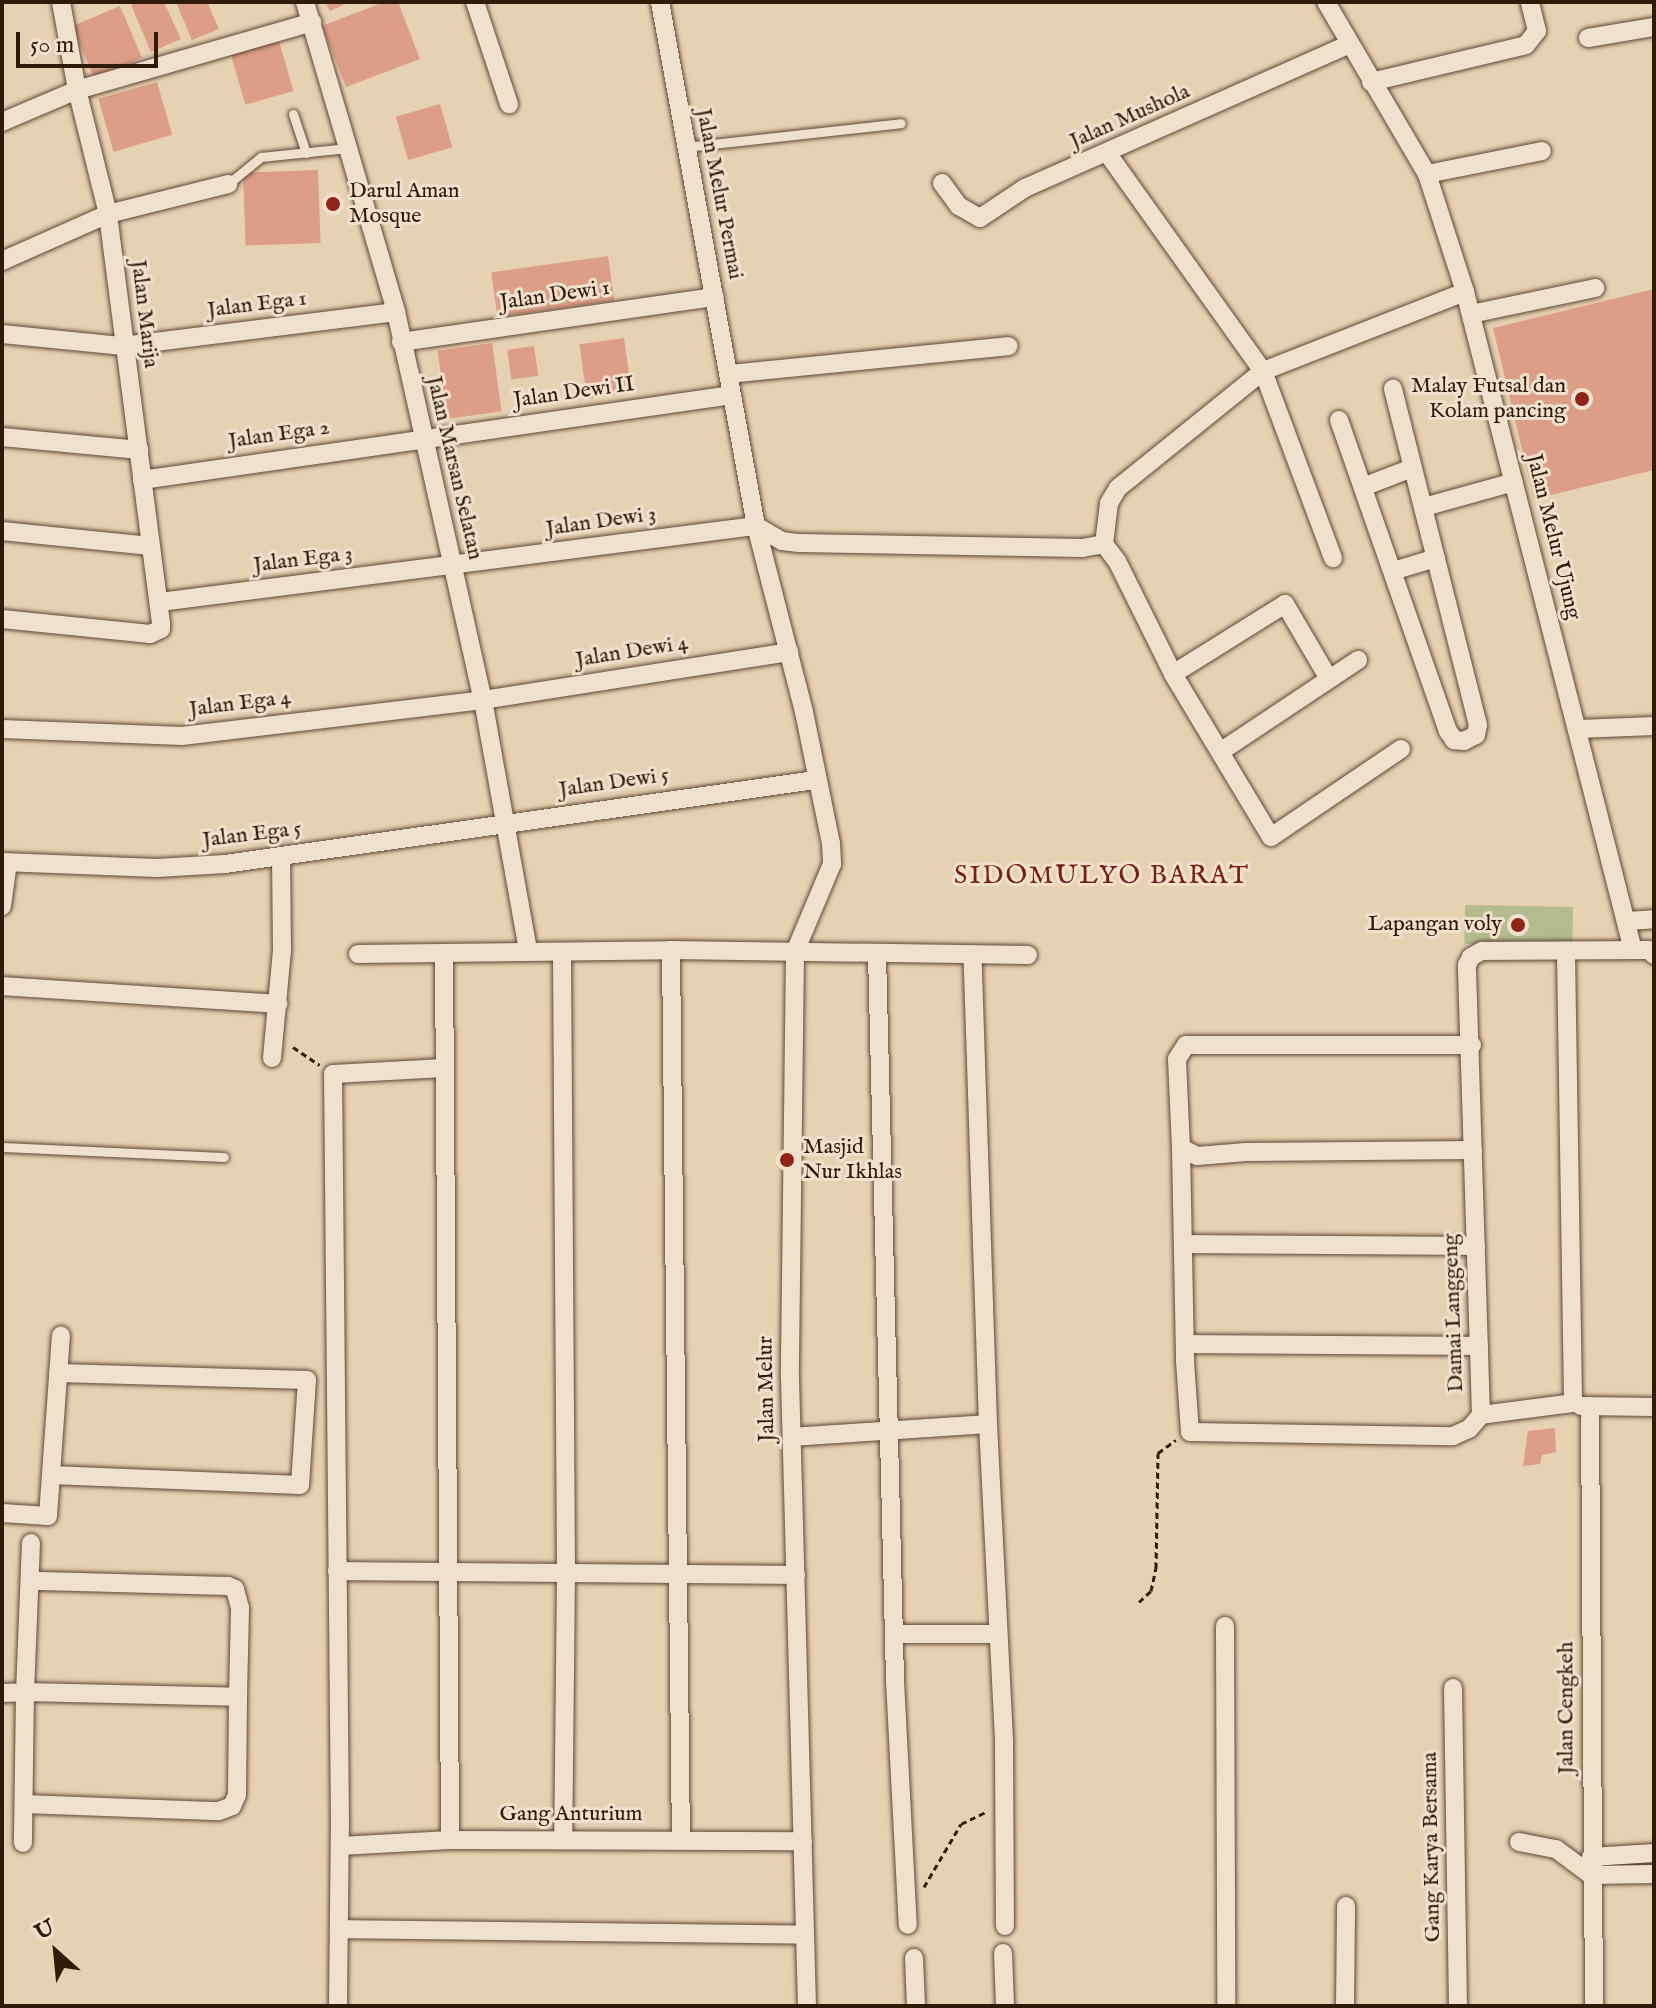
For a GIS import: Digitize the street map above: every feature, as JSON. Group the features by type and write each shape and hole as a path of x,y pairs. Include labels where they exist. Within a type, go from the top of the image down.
{"street":[{"name":"Jalan Marija","path":"2,619 156,632 161,629 160,602 123,346 108,214 77,90 61,2"},
{"name":"Jalan Marsan Selatan","path":"305,2 396,312 483,700 528,950"},
{"path":"475,2 509,104"},
{"name":"Jalan Melur Permai","path":"660,2 756,526"},
{"name":"Jalan Melur Ujung","path":"1326,2 1427,174 1471,314 1633,950"},
{"path":"1371,82 1526,45 1537,31 1530,2"},
{"path":"2,122 77,90 312,22"},
{"path":"1588,38 1654,27"},
{"name":"Jalan Mushola","path":"942,183 959,206 980,218 1025,188 1108,154 1350,44"},
{"path":"1427,174 1542,151"},
{"path":"1108,154 1263,371 1333,558"},
{"path":"2,261 108,214 228,184"},
{"path":"1471,314 1595,288"},
{"path":"1401,749 1271,837 1173,674 1117,561 1104,544 1109,503 1118,488 1263,371 1465,292"},
{"name":"Jalan Dewi 1","path":"401,342 715,297"},
{"name":"Jalan Ega 1","path":"2,334 123,346 396,312"},
{"path":"729,374 1009,346"},
{"path":"1339,420 1448,731 1454,740 1464,741 1476,735 1478,725 1393,389"},
{"name":"Jalan Dewi II","path":"423,438 732,395"},
{"path":"2,437 139,450"},
{"name":"Jalan Ega 2","path":"142,480 423,438"},
{"path":"1363,487 1412,468"},
{"path":"1424,507 1514,482"},
{"path":"756,526 782,541 799,543 1082,548 1104,544"},
{"name":"Jalan Dewi 3","path":"451,566 756,526"},
{"name":"Jalan Melur","path":"756,526 789,652 831,843 832,864 795,952 792,1437 807,2006"},
{"path":"2,531 150,546"},
{"path":"1393,571 1436,558"},
{"name":"Jalan Ega 3","path":"160,602 451,566"},
{"path":"1173,674 1285,604 1329,679"},
{"name":"Jalan Dewi 4","path":"483,700 789,652"},
{"path":"1220,752 1358,660"},
{"name":"Jalan Ega 4","path":"2,729 182,736 483,700"},
{"path":"1578,729 1654,726"},
{"name":"Jalan Dewi 5","path":"505,822 815,780"},
{"name":"Jalan Ega 5","path":"5,862 157,868 281,856 505,822"},
{"path":"272,1058 278,1004 281,856"},
{"path":"2,906 5,862"},
{"path":"1628,921 1654,919"},
{"path":"671,950 681,1839"},
{"path":"358,954 671,950 1028,955"},
{"name":"Damai Langgeng","path":"1654,955 1649,950 1566,953 1482,951 1471,957 1467,965 1472,1045 1481,1415 1581,1406 1654,1407"},
{"path":"562,952 566,1573 563,1840"},
{"path":"444,953 450,1840"},
{"path":"877,953 894,1634 908,1925"},
{"path":"1566,953 1581,1406"},
{"path":"972,954 1004,1803 1005,1926"},
{"path":"2,986 278,1004"},
{"path":"1472,1045 1186,1045 1177,1059 1190,1432 1453,1436 1469,1429 1481,1415"},
{"path":"338,2006 340,1846 333,1074 444,1068"},
{"path":"1181,1148 1197,1156 1246,1152 1473,1150"},
{"path":"1184,1244 1476,1246"},
{"path":"2,1513 48,1516 61,1335"},
{"path":"1185,1344 1479,1346"},
{"path":"51,1475 300,1485 307,1380 58,1373"},
{"name":"Jalan Cengkeh","path":"1581,1406 1594,2006"},
{"path":"792,1437 988,1424"},
{"path":"23,1843 31,1543"},
{"path":"337,1571 796,1575"},
{"path":"24,1804 219,1811 232,1806 237,1795 240,1608 235,1589 228,1586 31,1581"},
{"path":"1225,1626 1226,2006"},
{"path":"894,1634 998,1634"},
{"name":"Gang Karya Bersama","path":"1453,1688 1458,2006"},
{"path":"2,1693 238,1697"},
{"name":"Gang Anturium","path":"340,1846 450,1840 803,1841"},
{"path":"1519,1842 1556,1849 1591,1866 1654,1874"},
{"path":"1591,1866 1654,1853"},
{"path":"1345,2006 1346,1906"},
{"path":"339,1929 805,1935"},
{"path":"1003,1953 1005,2006"},
{"path":"914,1958 916,2006"}],"lane":[{"path":"293,114 306,153"},
{"path":"685,147 901,123"},
{"path":"228,184 261,157 348,148"},
{"path":"2,1147 224,1157"}],"path":[{"path":"274,1034 333,1074"},
{"path":"1139,1602 1151,1591 1156,1568 1158,1453 1190,1432"},
{"path":"923,1889 961,1824 1004,1803"}],"green space":[{"name":"Lapangan voly","path":"1465,905 1573,907 1572,946 1464,944"}],"building":[{"path":"137,2 164,2 181,39 151,52 131,5"},
{"path":"176,2 207,2 219,29 192,40"},
{"path":"325,2 350,2 330,11"},
{"path":"384,2 398,2 420,59 346,87 322,26"},
{"path":"120,6 142,58 94,78 72,26"},
{"path":"279,41 293,91 245,105 231,55"},
{"path":"157,82 172,135 114,152 98,99"},
{"path":"440,104 452,147 408,160 396,117"},
{"path":"318,170 321,243 246,246 243,173"},
{"path":"608,256 614,301 497,317 491,272"},
{"name":"Malay Futsal dan Kolam pancing","path":"1654,289 1654,470 1534,499 1493,328"},
{"path":"624,338 632,392 587,399 579,344"},
{"path":"492,343 502,411 447,419 438,351"},
{"path":"534,346 538,376 511,379 507,350"},
{"path":"1555,1428 1556,1452 1542,1455 1540,1464 1523,1466 1528,1431"}],"place":[{"name":"Darul Aman Mosque","path":"333,204"},
{"name":"Malay Futsal dan Kolam pancing","path":"1582,399"},
{"name":"Lapangan voly","path":"1518,925"},
{"name":"Masjid Nur Ikhlas","path":"787,1160"}],"district":[{"name":"SIDOMULYO BARAT","path":"1102,876"}]}
